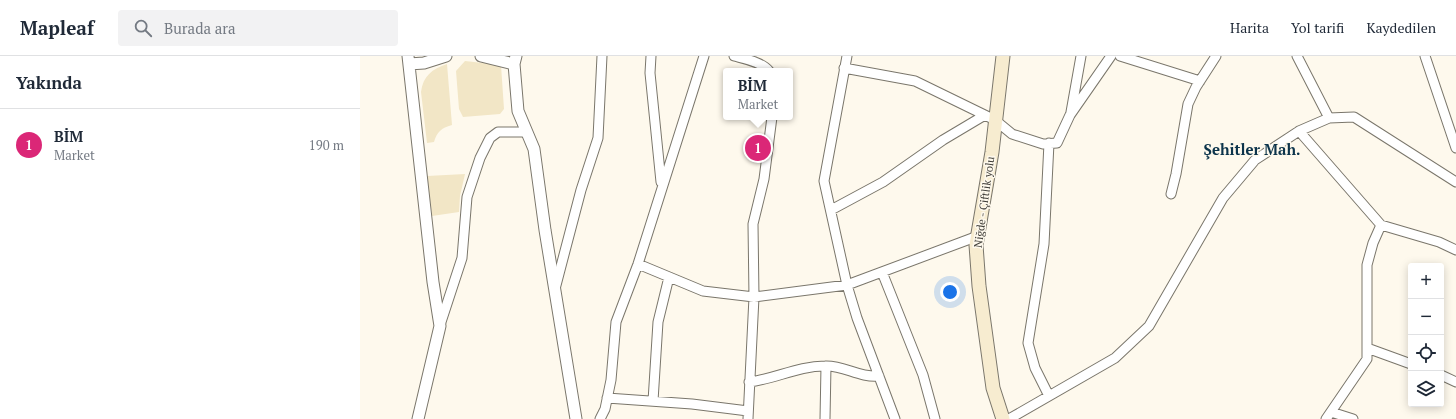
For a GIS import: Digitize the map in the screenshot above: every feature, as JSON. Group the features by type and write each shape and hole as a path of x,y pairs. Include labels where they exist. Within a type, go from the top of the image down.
{"main road":[{"name":"Niğde - Çiftlik yolu","path":"1003,56 990,118 976,245 979,286 993,388 1003,419"}],"street":[{"path":"440,326 433,282 408,60 424,63 446,56"},
{"path":"481,56 515,60 518,112 534,149 576,419"},
{"path":"555,291 581,190 598,138 602,56"},
{"path":"651,56 650,72 662,187"},
{"path":"600,419 611,380 616,322 638,264 704,56"},
{"path":"734,56 767,68"},
{"path":"846,56 824,181 847,285 857,318 895,419"},
{"path":"1070,115 1081,56"},
{"path":"844,68 915,81 990,118 1012,134 1043,144 1057,143 1070,115 1111,56"},
{"path":"1120,56 1200,81"},
{"path":"1171,194 1182,140 1184,116 1192,94 1216,56"},
{"path":"1297,56 1328,118"},
{"path":"1425,56 1456,148"},
{"path":"1009,419 1115,358 1149,326 1223,198 1255,160 1299,130 1328,118 1354,117 1456,182"},
{"path":"831,210 883,182 943,140 990,118"},
{"path":"607,398 653,401 748,415 754,297 753,224 764,179 772,120"},
{"path":"1299,130 1381,225 1439,242 1456,250"},
{"path":"418,419 440,326 462,258 467,197 480,158 490,138 498,132 526,132"},
{"path":"1049,143 1044,244 1028,343 1032,361 1049,396"},
{"path":"1353,419 1329,416 1367,359 1367,265 1373,243 1381,225"},
{"path":"638,264 703,291 754,297 847,285 978,236"},
{"path":"882,272 923,375 935,419"},
{"path":"653,401 658,322 669,277"},
{"path":"1368,348 1408,363"},
{"path":"749,382 760,381 805,367 826,366 836,366 859,375 869,377 879,376"},
{"path":"825,419 826,366"},
{"path":"1444,376 1456,382"}],"shaded area":[{"path":"465,61 501,65 504,109 500,114 463,117 459,109 456,71"},
{"path":"447,64 452,125 440,131 434,142 427,143 421,92 422,86 429,74 437,68"},
{"path":"465,174 460,196 459,212 432,216 427,176"}],"place":[{"name":"BİM","path":"758,148"}],"district":[{"name":"Şehitler Mah.","path":"1252,149"}]}
